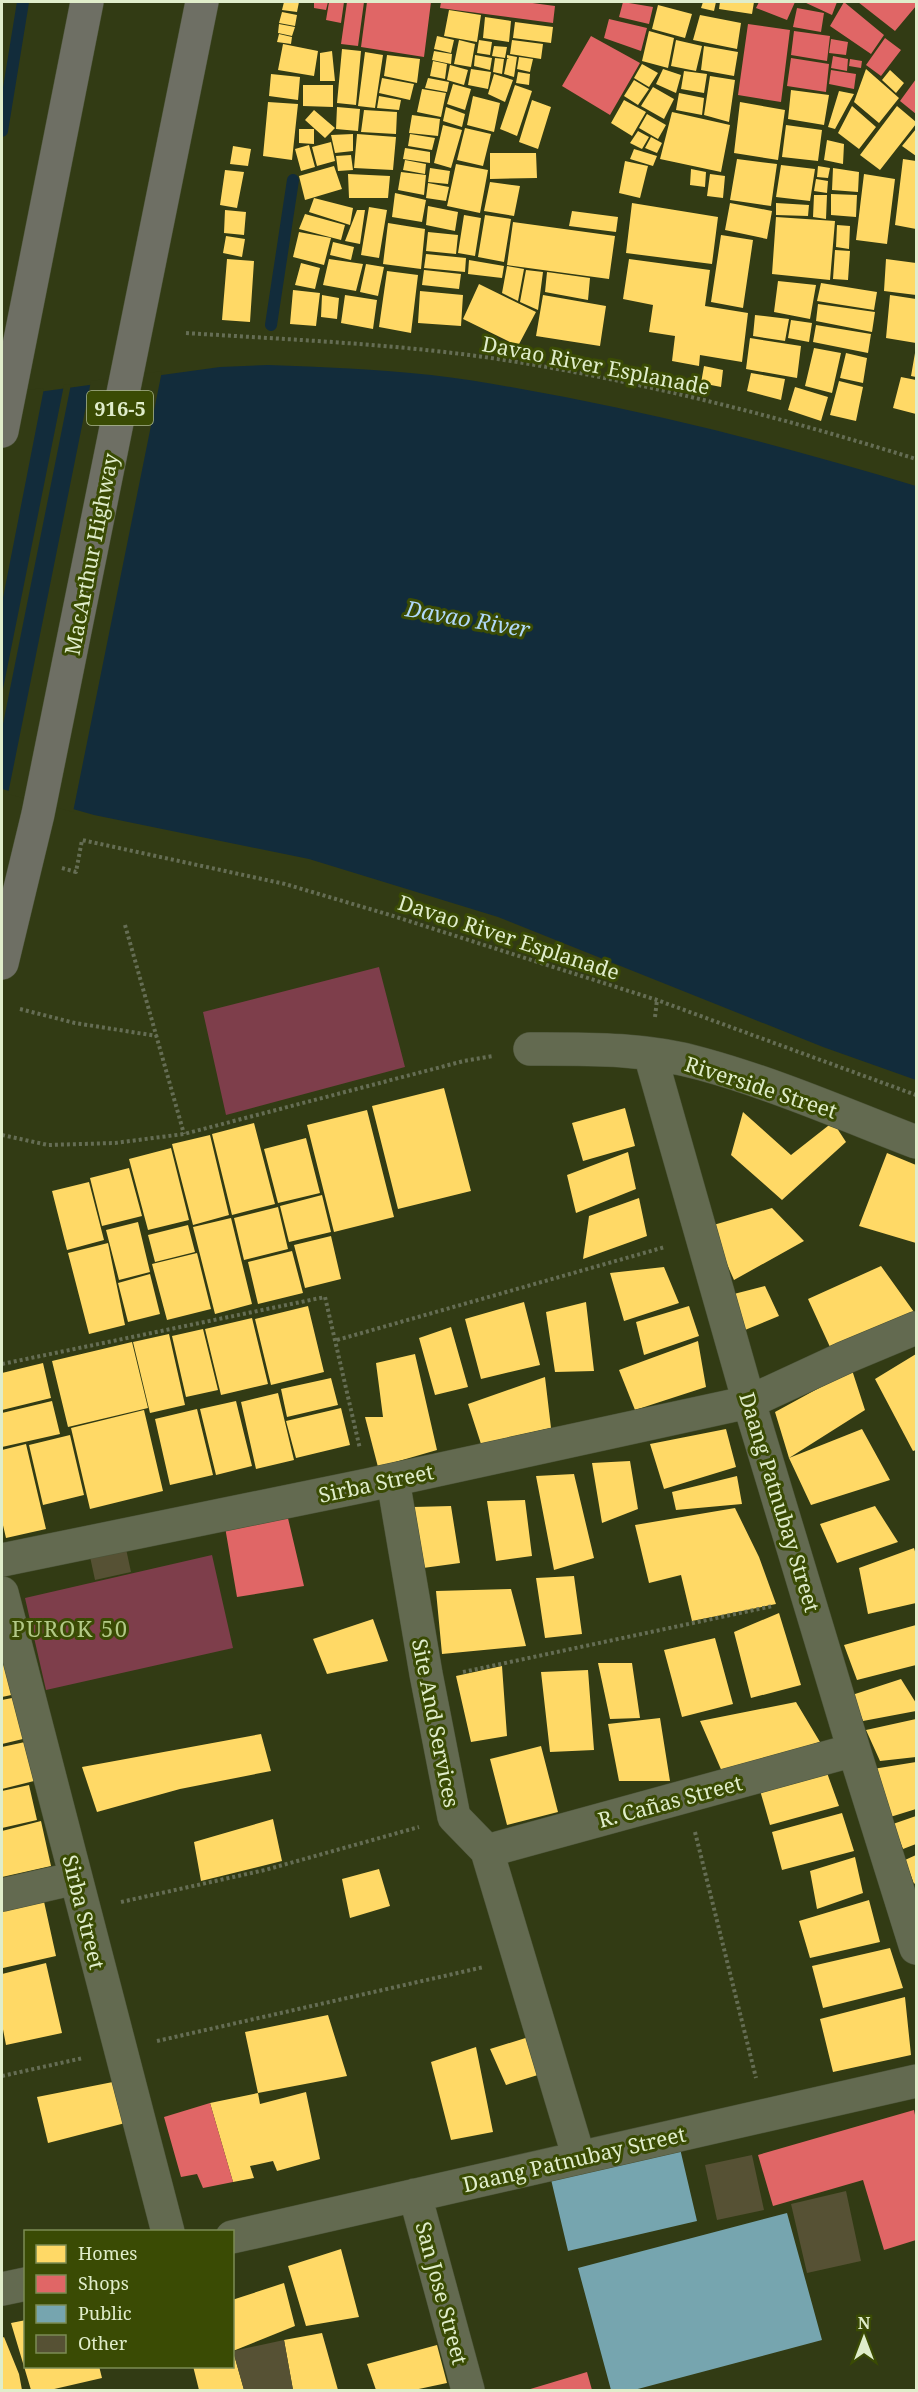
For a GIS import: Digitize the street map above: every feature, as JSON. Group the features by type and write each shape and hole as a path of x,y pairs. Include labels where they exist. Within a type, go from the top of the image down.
{"main road":[{"path":"2,430 87,2"},
{"name":"MacArthur Highway","path":"2,963 38,814 202,2"}],"street":[{"name":"Riverside Street","path":"530,1049 597,1048 650,1054 701,1064 785,1092 916,1142"},
{"name":"Daang Patnubay Street","path":"650,1054 749,1402 916,1948"},
{"name":"Sirba Street","path":"2,1560 380,1483 749,1402 916,1328"},
{"name":"Site And Services","path":"380,1483 426,1674 454,1817 487,1851 579,2158"},
{"name":"Sirba Street","path":"2,1593 76,1878 82,1910 167,2230"},
{"name":"R. Cañas Street","path":"487,1851 854,1750"},
{"path":"2,1895 76,1878"},
{"name":"Daang Patnubay Street","path":"234,2237 916,2081"},
{"name":"San Jose Street","path":"416,2195 468,2391"},
{"path":"2,2289 24,2284"}],"path":[{"name":"Davao River Esplanade","path":"186,333 344,342 511,362 731,407 827,432 916,459"},
{"name":"Davao River Esplanade","path":"76,872 82,840 264,879 390,915 657,1000 916,1095"},
{"path":"125,925 184,1134"},
{"path":"20,1009 75,1023 157,1036"},
{"path":"2,1135 48,1145 115,1143 184,1134 464,1061"},
{"path":"337,1340 702,1237"},
{"path":"2,1364 325,1297 380,1483"},
{"path":"426,1674 460,1673 521,1658 704,1622 808,1597"},
{"path":"686,1797 765,2115"},
{"path":"82,1910 265,1870 454,1817"},
{"path":"2,2076 518,1959"}],"shaded area":[{"path":"379,967 405,1067 226,1115 203,1012"},
{"path":"212,1555 233,1648 46,1690 25,1598"}],"water":[{"name":"Davao River","path":"268,365 431,375 565,397 742,437 916,486 916,1080 823,1047 498,917 309,859 94,815 2,789 2,397 220,367"}],"pier":[{"path":"162,371 73,812 8,794 91,381"},
{"path":"71,384 2,729 2,694 64,385"},
{"path":"44,388 2,603 2,393"}],"building: Homes":[{"path":"284,2 299,2 297,12 282,10"},
{"path":"703,2 716,2 714,11 701,8"},
{"path":"720,2 754,2 752,14 719,9"},
{"path":"658,5 692,14 685,38 652,29"},
{"path":"449,10 481,15 477,42 444,36"},
{"path":"282,12 297,15 295,26 279,23"},
{"path":"700,15 741,23 737,49 693,40"},
{"path":"485,17 511,21 509,42 483,38"},
{"path":"515,22 553,27 551,43 513,38"},
{"path":"279,24 295,27 292,36 278,33"},
{"path":"649,31 674,38 668,68 642,61"},
{"path":"279,34 292,37 291,44 277,42"},
{"path":"437,36 454,40 451,53 434,49"},
{"path":"459,40 475,44 471,67 454,64"},
{"path":"479,40 492,42 490,55 477,53"},
{"path":"512,40 543,44 541,59 510,54"},
{"path":"676,40 702,46 696,71 671,66"},
{"path":"283,44 318,51 314,76 278,70"},
{"path":"494,46 507,47 505,58 492,56"},
{"path":"704,46 738,52 734,76 701,70"},
{"path":"342,49 361,51 356,105 337,103"},
{"path":"332,51 335,81 320,81 320,53"},
{"path":"434,51 452,54 451,64 432,60"},
{"path":"365,52 383,55 375,108 358,106"},
{"path":"387,55 420,59 417,83 384,76"},
{"path":"475,55 492,58 490,70 474,66"},
{"path":"507,55 517,57 514,77 504,74 507,59 509,59"},
{"path":"519,57 533,59 530,72 517,69"},
{"path":"495,58 504,59 502,74 493,72"},
{"path":"433,61 447,64 445,79 430,76"},
{"path":"642,64 658,73 649,87 634,78"},
{"path":"450,65 468,70 464,85 447,80"},
{"path":"471,69 491,72 488,89 468,85"},
{"path":"663,69 681,75 676,93 656,84"},
{"path":"866,69 899,98 879,123 854,102"},
{"path":"890,70 904,83 896,93 882,80"},
{"path":"684,71 707,74 704,93 681,89"},
{"path":"518,72 530,74 529,85 516,83"},
{"path":"271,74 300,77 298,100 269,96"},
{"path":"494,74 513,80 505,102 488,94"},
{"path":"710,76 735,80 729,122 704,115"},
{"path":"382,78 414,84 410,100 379,93"},
{"path":"428,78 449,82 447,92 425,88"},
{"path":"634,80 649,89 638,105 624,96"},
{"path":"453,84 471,89 465,110 447,104"},
{"path":"303,85 333,85 333,107 303,106"},
{"path":"515,85 532,91 517,136 500,129"},
{"path":"653,87 674,99 664,119 641,106"},
{"path":"422,89 446,93 441,117 417,112"},
{"path":"791,90 829,95 824,125 788,119"},
{"path":"839,91 854,94 835,129 828,127"},
{"path":"679,93 704,98 702,115 676,110"},
{"path":"379,96 401,100 399,110 377,108"},
{"path":"473,96 500,103 494,132 467,125"},
{"path":"532,100 551,107 538,149 519,142"},
{"path":"624,100 646,112 632,136 611,123"},
{"path":"268,102 298,104 292,160 263,156"},
{"path":"740,102 785,110 778,160 734,153"},
{"path":"852,106 876,127 859,149 838,133"},
{"path":"897,106 916,124 880,170 860,155"},
{"path":"337,107 360,109 358,131 336,129"},
{"path":"446,107 465,114 462,127 443,121"},
{"path":"314,110 335,128 325,138 305,120"},
{"path":"364,110 397,112 396,134 361,132"},
{"path":"672,112 730,125 721,172 660,159"},
{"path":"647,114 666,125 658,139 639,128"},
{"path":"412,115 440,119 438,136 409,133"},
{"path":"443,125 462,130 451,168 434,163"},
{"path":"786,125 822,130 818,161 782,157"},
{"path":"465,128 491,134 483,166 457,160"},
{"path":"299,129 314,129 314,144 299,143"},
{"path":"916,129 916,156 902,146"},
{"path":"638,131 649,137 642,149 630,143"},
{"path":"353,134 353,151 335,153 331,135"},
{"path":"357,134 396,137 393,170 354,168"},
{"path":"410,134 435,138 432,150 408,146"},
{"path":"651,137 662,143 657,153 645,148"},
{"path":"827,140 844,144 843,164 824,160"},
{"path":"331,142 335,161 317,166 312,147"},
{"path":"309,145 315,167 301,171 295,149"},
{"path":"233,146 251,149 248,166 230,164"},
{"path":"405,148 430,152 430,163 403,159"},
{"path":"634,149 657,156 653,166 630,159"},
{"path":"490,153 536,153 537,178 490,179"},
{"path":"351,155 353,170 338,171 336,156"},
{"path":"737,159 777,164 771,206 730,200"},
{"path":"903,159 916,161 916,229 895,225"},
{"path":"405,160 426,164 425,174 403,170"},
{"path":"625,161 648,166 640,198 619,193"},
{"path":"456,164 488,170 480,213 447,206"},
{"path":"781,165 815,169 810,201 776,197"},
{"path":"334,166 342,189 305,200 299,176"},
{"path":"818,166 830,168 828,178 817,177"},
{"path":"430,168 450,171 448,184 428,182"},
{"path":"833,168 859,172 858,192 832,190"},
{"path":"691,169 706,172 705,187 690,185"},
{"path":"225,170 244,172 237,208 220,205"},
{"path":"401,172 426,175 424,195 398,190"},
{"path":"348,174 390,176 388,198 349,198"},
{"path":"710,174 725,176 723,198 707,196"},
{"path":"864,174 895,179 887,244 856,240"},
{"path":"816,179 828,181 827,193 814,191"},
{"path":"490,182 520,186 514,216 484,211"},
{"path":"428,183 449,187 446,201 426,198"},
{"path":"395,193 426,200 422,222 392,217"},
{"path":"831,194 857,195 856,217 831,215"},
{"path":"814,195 827,195 826,219 813,217"},
{"path":"314,198 353,208 350,225 309,212"},
{"path":"632,203 718,217 712,264 626,253"},
{"path":"730,203 772,211 767,239 725,230"},
{"path":"776,203 809,205 808,216 776,215"},
{"path":"428,206 458,212 455,231 426,225"},
{"path":"369,207 387,210 379,258 361,255"},
{"path":"225,210 246,212 244,235 224,233"},
{"path":"357,210 365,210 360,244 345,241"},
{"path":"572,211 618,217 616,232 569,226"},
{"path":"305,214 345,225 341,240 299,229"},
{"path":"464,215 481,218 475,256 458,253"},
{"path":"485,215 511,219 504,262 478,257"},
{"path":"776,217 835,221 830,280 772,274"},
{"path":"513,222 615,236 609,279 507,265"},
{"path":"388,223 425,229 421,269 383,264"},
{"path":"837,225 850,226 849,249 836,247"},
{"path":"299,232 331,238 324,265 293,257"},
{"path":"428,232 458,235 456,254 426,251"},
{"path":"721,235 753,240 743,308 711,302"},
{"path":"226,236 245,239 242,257 223,253"},
{"path":"333,242 354,247 351,260 330,255"},
{"path":"835,250 850,251 848,280 833,279"},
{"path":"426,254 466,258 465,272 424,268"},
{"path":"227,259 254,261 250,322 222,320"},
{"path":"329,259 363,264 356,291 323,285"},
{"path":"629,259 710,270 705,306 748,313 742,362 700,355 699,366 672,361 675,336 649,332 653,305 623,299"},
{"path":"886,259 916,263 916,295 884,291"},
{"path":"469,260 504,266 502,278 468,274"},
{"path":"301,263 320,268 315,289 295,285"},
{"path":"366,264 384,267 378,296 360,292"},
{"path":"507,266 524,269 518,301 502,293"},
{"path":"424,270 461,274 459,289 422,285"},
{"path":"526,270 543,272 538,310 520,302"},
{"path":"387,271 418,275 411,333 379,327"},
{"path":"547,272 590,278 588,300 545,292"},
{"path":"778,281 816,285 810,319 774,312"},
{"path":"821,283 877,292 874,310 817,301"},
{"path":"479,284 536,312 518,346 463,319"},
{"path":"293,290 320,293 316,326 290,324"},
{"path":"420,291 463,295 461,326 418,323"},
{"path":"322,295 339,298 337,319 321,317"},
{"path":"345,295 377,300 373,329 341,323"},
{"path":"543,295 606,306 600,346 536,336"},
{"path":"890,295 916,299 916,343 886,338"},
{"path":"818,304 875,312 872,332 816,321"},
{"path":"755,315 789,319 785,341 753,336"},
{"path":"791,320 812,323 809,342 788,338"},
{"path":"816,325 871,334 868,353 813,342"},
{"path":"750,338 801,346 797,378 746,369"},
{"path":"814,348 841,353 832,393 805,386"},
{"path":"846,353 867,358 863,383 840,378"},
{"path":"916,353 916,377 911,376"},
{"path":"704,366 723,370 721,387 701,383"},
{"path":"751,373 785,379 781,400 747,391"},
{"path":"901,377 916,380 916,414 893,408"},
{"path":"839,381 863,387 856,421 830,415"},
{"path":"795,387 828,397 821,421 788,410"},
{"path":"444,1088 471,1191 398,1209 372,1106"},
{"path":"625,1108 635,1146 583,1161 572,1123"},
{"path":"367,1110 394,1217 334,1232 307,1125"},
{"path":"743,1112 791,1155 833,1122 846,1142 782,1200 731,1155"},
{"path":"254,1123 275,1204 232,1215 212,1134"},
{"path":"210,1135 229,1215 193,1225 172,1144"},
{"path":"306,1138 320,1193 278,1203 264,1149"},
{"path":"171,1148 189,1220 148,1230 129,1159"},
{"path":"628,1152 636,1189 576,1213 567,1175"},
{"path":"887,1153 916,1165 916,1243 859,1226"},
{"path":"129,1168 142,1216 102,1226 90,1178"},
{"path":"89,1182 104,1240 67,1250 52,1191"},
{"path":"322,1195 331,1232 289,1242 280,1206"},
{"path":"639,1198 647,1236 583,1259 589,1216"},
{"path":"278,1207 288,1249 244,1260 234,1218"},
{"path":"772,1208 804,1241 734,1280 710,1226"},
{"path":"231,1218 252,1304 215,1314 193,1227"},
{"path":"138,1222 150,1272 119,1280 106,1230"},
{"path":"188,1225 195,1252 155,1262 148,1235"},
{"path":"331,1236 341,1279 305,1288 294,1245"},
{"path":"108,1243 125,1325 89,1334 68,1253"},
{"path":"292,1251 303,1293 258,1304 248,1262"},
{"path":"197,1253 211,1309 167,1320 152,1264"},
{"path":"881,1266 914,1312 830,1347 808,1299"},
{"path":"664,1267 679,1303 624,1321 610,1273"},
{"path":"150,1274 160,1314 128,1322 118,1283"},
{"path":"765,1286 779,1316 740,1332 730,1295"},
{"path":"524,1302 540,1365 481,1379 465,1319"},
{"path":"586,1302 594,1371 555,1372 546,1312"},
{"path":"308,1306 324,1372 271,1385 255,1319"},
{"path":"689,1306 699,1336 644,1355 636,1322"},
{"path":"252,1318 268,1384 221,1395 205,1329"},
{"path":"451,1327 468,1387 435,1395 419,1338"},
{"path":"203,1329 218,1390 186,1397 172,1336"},
{"path":"169,1334 185,1405 150,1413 133,1342"},
{"path":"698,1341 706,1387 635,1410 619,1370"},
{"path":"132,1342 148,1408 68,1427 52,1361"},
{"path":"415,1354 437,1450 378,1467 365,1417 383,1417 376,1363"},
{"path":"916,1354 916,1450 913,1451 875,1379"},
{"path":"43,1363 51,1398 2,1410 2,1373"},
{"path":"852,1370 865,1410 789,1458 775,1412"},
{"path":"545,1377 551,1428 481,1444 468,1404"},
{"path":"331,1378 338,1405 287,1417 281,1389"},
{"path":"278,1393 294,1460 256,1469 241,1402"},
{"path":"52,1401 60,1434 2,1447 2,1413"},
{"path":"236,1401 252,1466 216,1475 200,1409"},
{"path":"341,1408 350,1445 296,1458 286,1421"},
{"path":"197,1409 213,1475 170,1485 155,1419"},
{"path":"144,1410 163,1491 90,1509 71,1428"},
{"path":"726,1429 736,1467 664,1489 650,1444"},
{"path":"862,1429 890,1480 811,1505 789,1458"},
{"path":"70,1435 84,1495 43,1505 29,1445"},
{"path":"26,1444 46,1529 6,1538 2,1521 2,1450"},
{"path":"630,1461 638,1509 602,1523 592,1463"},
{"path":"574,1474 594,1558 554,1570 536,1476"},
{"path":"737,1476 742,1504 676,1510 672,1492"},
{"path":"525,1500 532,1556 496,1561 487,1501"},
{"path":"451,1506 460,1563 423,1568 413,1507"},
{"path":"875,1506 898,1542 837,1563 820,1524"},
{"path":"735,1508 759,1557 776,1604 692,1621 681,1575 649,1583 635,1525"},
{"path":"914,1548 916,1603 868,1614 859,1568"},
{"path":"574,1576 582,1634 545,1638 536,1578"},
{"path":"511,1589 526,1646 442,1654 436,1591"},
{"path":"779,1613 801,1685 751,1698 734,1632"},
{"path":"373,1619 388,1661 327,1674 313,1639"},
{"path":"916,1625 916,1665 857,1680 844,1645"},
{"path":"715,1638 733,1704 682,1717 664,1650"},
{"path":"8,1659 16,1694 2,1697 2,1661"},
{"path":"598,1663 632,1663 640,1718 610,1719"},
{"path":"502,1666 507,1736 471,1742 456,1676"},
{"path":"588,1670 594,1750 550,1752 541,1672"},
{"path":"901,1679 916,1703 916,1711 863,1721 852,1695"},
{"path":"17,1697 27,1738 2,1744 2,1700"},
{"path":"796,1702 820,1742 723,1774 700,1721"},
{"path":"660,1718 670,1781 619,1781 608,1724"},
{"path":"916,1719 916,1757 880,1761 866,1730"},
{"path":"261,1734 271,1771 180,1789 97,1812 82,1767"},
{"path":"25,1742 34,1781 2,1789 2,1747"},
{"path":"541,1746 558,1812 507,1825 490,1759"},
{"path":"916,1762 916,1809 887,1818 873,1769"},
{"path":"826,1770 839,1806 770,1825 759,1787"},
{"path":"29,1785 37,1820 2,1828 2,1791"},
{"path":"842,1813 854,1851 782,1870 772,1832"},
{"path":"916,1816 916,1844 903,1849 893,1824"},
{"path":"273,1819 282,1861 201,1881 194,1842"},
{"path":"41,1821 51,1866 2,1877 2,1831"},
{"path":"916,1855 916,1882 914,1884 905,1860"},
{"path":"855,1857 863,1893 817,1909 810,1871"},
{"path":"379,1869 390,1906 350,1918 342,1879"},
{"path":"43,1897 56,1956 3,1968 2,1907"},
{"path":"869,1900 880,1942 810,1958 799,1921"},
{"path":"890,1948 903,1988 823,2008 812,1966"},
{"path":"46,1963 62,2033 6,2045 2,2024 2,1974"},
{"path":"905,1997 911,2055 833,2072 820,2019"},
{"path":"328,2015 347,2076 258,2093 245,2032"},
{"path":"532,2036 541,2074 506,2085 490,2049"},
{"path":"476,2047 493,2132 451,2140 431,2062"},
{"path":"123,2080 133,2121 48,2143 37,2097"},
{"path":"306,2092 320,2159 277,2171 273,2161 250,2166 254,2178 233,2182 210,2103 258,2093 260,2104"},
{"path":"341,2249 359,2317 306,2326 288,2266"},
{"path":"284,2283 295,2326 234,2351 234,2299"},
{"path":"24,2320 24,2367 11,2323"},
{"path":"322,2333 338,2390 293,2390 284,2340"},
{"path":"4,2337 19,2374 22,2390 2,2390 2,2338"},
{"path":"437,2345 447,2383 414,2390 376,2390 367,2364"},
{"path":"234,2355 244,2390 199,2390 194,2368 234,2368"},
{"path":"24,2368 100,2368 102,2378 50,2390 31,2390"}],"building: Shops":[{"path":"314,2 328,2 326,10 314,8"},
{"path":"329,2 344,2 341,23 326,20"},
{"path":"347,2 364,2 358,46 341,44"},
{"path":"367,2 431,2 424,57 361,47"},
{"path":"441,2 525,2 555,6 553,23 440,8"},
{"path":"623,2 653,7 649,24 619,17"},
{"path":"759,2 795,2 787,20 756,8"},
{"path":"804,2 837,2 832,15"},
{"path":"844,2 884,35 871,54 830,26"},
{"path":"858,2 916,2 916,6 895,31"},
{"path":"797,8 824,13 821,32 793,27"},
{"path":"609,19 647,28 641,51 604,38"},
{"path":"748,24 790,30 781,102 738,95"},
{"path":"794,31 830,36 827,61 791,55"},
{"path":"591,36 640,63 610,115 562,86"},
{"path":"885,38 901,50 881,76 866,65"},
{"path":"831,39 848,42 846,55 829,53"},
{"path":"833,56 848,59 847,71 831,68"},
{"path":"791,58 829,64 826,92 787,86"},
{"path":"850,59 862,61 861,68 849,66"},
{"path":"831,70 856,74 854,89 829,84"},
{"path":"916,79 916,114 900,101"},
{"path":"287,1514 304,1586 237,1597 225,1527"},
{"path":"210,2103 233,2182 203,2188 197,2174 181,2177 164,2117"},
{"path":"914,2110 916,2120 916,2240 884,2250 863,2180 773,2206 758,2155"},
{"path":"587,2372 592,2390 527,2390"}],"building: Public":[{"path":"678,2140 697,2221 568,2251 549,2171"},
{"path":"787,2213 822,2340 634,2390 611,2390 578,2268"}],"building: Other":[{"path":"125,1544 131,1572 95,1580 89,1552"},
{"path":"752,2155 764,2210 717,2220 705,2165"},
{"path":"846,2191 861,2261 807,2273 791,2204"},
{"path":"284,2340 293,2390 244,2390 234,2351"}],"waterway":[{"path":"2,131 23,2"},
{"path":"271,325 293,180"}],"district":[{"name":"PUROK 50","path":"70,1628"}]}
